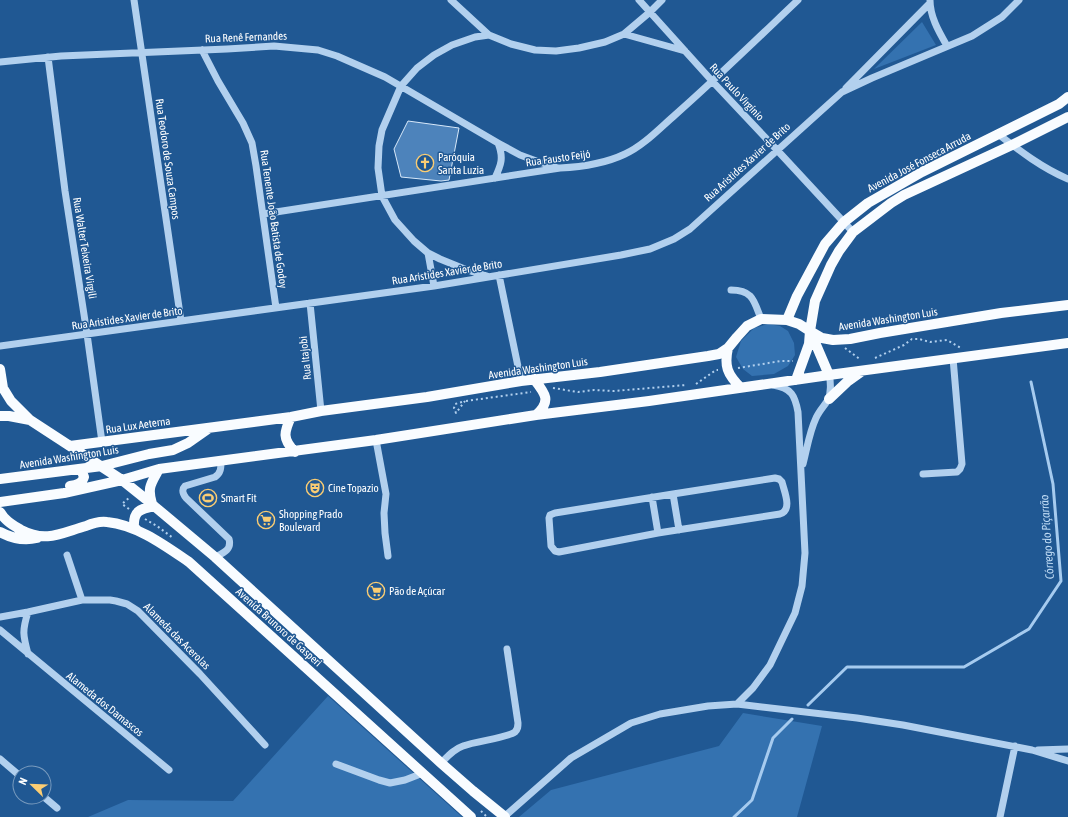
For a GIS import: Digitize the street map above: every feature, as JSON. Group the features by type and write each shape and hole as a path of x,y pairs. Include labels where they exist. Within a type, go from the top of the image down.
{"main road":[{"name":"Avenida José Fonseca Arruda","path":"787,320 797,296 825,244 844,222 868,203 922,172 1059,104 1068,98"},
{"name":"Avenida José Fonseca Arruda","path":"796,380 809,344 815,301 831,265 853,232 896,200 1068,117"},
{"name":"Avenida Washington Luis","path":"0,479 102,466 149,454 173,450 188,443 210,428 427,397 534,379 600,372 719,354 728,348 747,326 761,319 787,320 799,324 822,338 833,340 850,339 1001,313 1068,305"},
{"path":"810,332 829,375"},
{"path":"0,502 64,493 159,470 295,452 536,416 864,370 1068,343"},
{"path":"728,348 726,359 728,372 741,388"},
{"path":"0,369 3,388 11,401 30,420"},
{"path":"828,399 847,382 864,370"},
{"path":"534,379 545,395 543,409 536,416"},
{"path":"0,416 30,420"},
{"path":"290,417 285,435 288,445 295,452"},
{"name":"Avenida Brunoro de Gasperi","path":"30,420 102,466 153,505 215,557 441,763 504,817"},
{"name":"Rua Lux Aeterna","path":"70,446 210,428"},
{"path":"19,499 39,492 80,483 84,477 82,469"},
{"path":"136,530 134,527 134,521 136,514 144,508 153,505 149,495 149,489 159,470"},
{"name":"Avenida Brunoro de Gasperi","path":"0,512 12,525 28,533 52,537 97,522 105,522 114,523 136,530 164,545 189,562 471,817"},
{"name":"Avenida Brunoro de Gasperi","path":"0,532 5,535 30,540 43,536"}],"street":[{"name":"Rua Teodoro de Souza Campos","path":"134,0 181,322"},
{"path":"451,0 490,34 511,44 535,50 579,48 605,42 624,34 662,0"},
{"name":"Rua Paulo Virgínio","path":"639,0 713,82 853,232"},
{"name":"Rua Fausto Feijó","path":"262,214 560,168 581,167 606,162 626,154 644,142 713,82 798,0"},
{"path":"947,46 972,36 1002,17 1019,0"},
{"name":"Rua Aristides Xavier de Brito","path":"842,92 947,46 932,16 930,1"},
{"name":"Rua Aristides Xavier de Brito","path":"0,346 434,286 650,249 674,239 690,229 842,92 930,1"},
{"path":"489,277 440,259 428,253 414,241 395,220 382,196 378,168 379,146 382,130 401,86 417,68 434,55 452,45 475,37 490,34"},
{"path":"624,34 686,51"},
{"name":"Rua Renê Fernandes","path":"0,62 48,57 274,46 318,50 358,64 401,86 498,143 539,162 560,168"},
{"name":"Rua Tenente João Batista de Godoy","path":"202,50 218,81 243,123 252,143 276,308"},
{"name":"Rua Walter Teixeira Virgili","path":"48,57 65,191 102,442"},
{"path":"998,134 1033,161 1055,174 1068,179"},
{"path":"495,178 500,168 502,157 498,143"},
{"path":"428,253 434,286"},
{"path":"499,275 521,381"},
{"path":"731,290 744,292 750,296 755,303 761,319"},
{"name":"Rua Itajobi","path":"310,303 321,411"},
{"path":"923,474 957,472 962,464 953,358"},
{"path":"801,472 811,431 816,418 828,399 830,386 829,375"},
{"path":"738,704 753,688 770,665 795,613 802,586 805,553 798,412 796,400 792,393 784,388 769,384"},
{"path":"376,440 386,494 384,513 388,556"},
{"path":"215,557 230,547 229,539 186,498 182,490 185,486 215,477 219,474 221,461"},
{"path":"775,478 782,482 788,506 784,513 780,514 658,533 559,552 555,551 551,546 550,515 673,494 775,478"},
{"path":"673,494 679,530"},
{"path":"652,497 658,533"},
{"path":"68,555 82,600"},
{"name":"Alameda das Acerolas","path":"0,617 82,600 110,600 127,604 138,611 200,674 265,745"},
{"path":"28,612 24,624 23,636 28,654"},
{"name":"Alameda dos Damascos","path":"0,630 169,770"},
{"path":"441,763 455,750 463,746 474,742 510,735 518,728 507,649"},
{"path":"504,817 571,758 631,723 660,714 708,706 738,704 857,718 1015,746 1068,761"},
{"path":"1000,817 1015,746"},
{"path":"1032,750 1068,749"},
{"path":"0,759 12,769"},
{"path":"336,764 390,783 405,780 422,773"},
{"path":"52,804 57,808"}],"path":[{"path":"871,358 876,358 904,345 912,339 930,342 947,340 964,350"},
{"path":"841,345 860,360 865,359"},
{"path":"696,384 716,370 728,370 780,361 803,362"},
{"path":"466,402 456,414 454,408 455,404 466,402 542,390 551,388 578,392 594,390 614,391 688,384"}],"shaded area":[{"path":"922,22 936,45 874,69"},
{"path":"768,324 780,326 788,331 794,343 795,355 788,366 774,374 752,376 743,369 736,357 741,341 754,328"},
{"path":"328,696 462,817 88,817 128,800 233,801"},
{"path":"743,713 822,726 797,817 519,817 551,790 719,746"}],"building":[{"name":"Paróquia Santa Luzia","path":"408,121 459,128 449,180 441,181 401,177 394,149"}],"waterway":[{"name":"Córrego do Piçarrão","path":"808,705 847,667 964,667 1029,629 1061,581 1053,484 1031,382"},
{"name":"Córrego do Piçarrão","path":"734,817 752,800 773,738 792,719"}],"place":[{"name":"Paróquia Santa Luzia","path":"425,163"},
{"name":"Cine Topazio","path":"315,488"},
{"name":"Smart Fit","path":"208,498"},
{"name":"Shopping Prado Boulevard","path":"266,520"},
{"name":"Pão de Açúcar","path":"376,591"}]}
